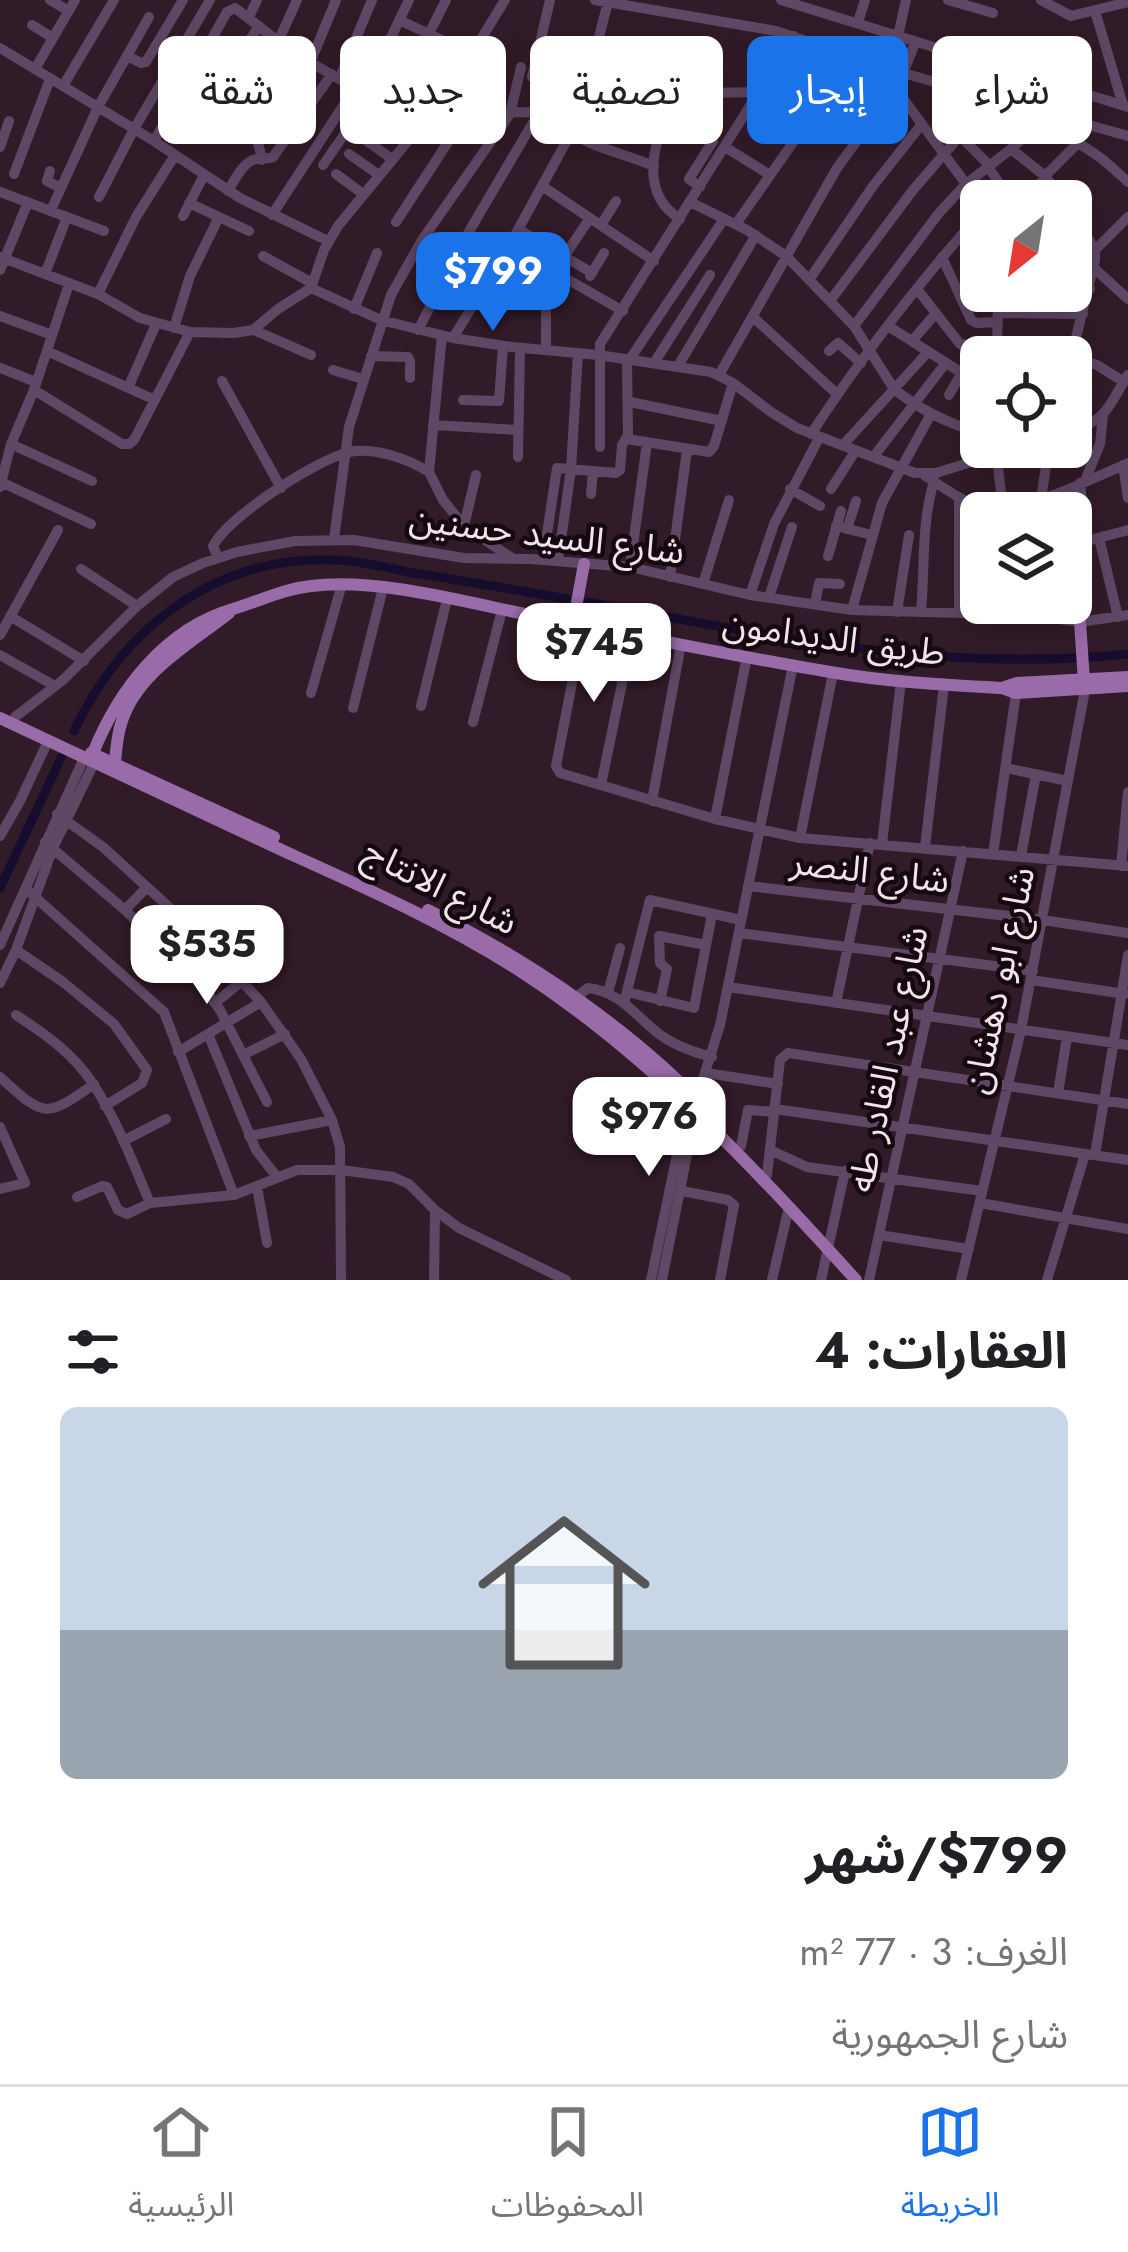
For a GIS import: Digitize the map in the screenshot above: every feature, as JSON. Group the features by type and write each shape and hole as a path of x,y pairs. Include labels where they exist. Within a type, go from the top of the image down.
{"main road":[{"path":"578,625 584,564"},
{"name":"طريق الديدامون","path":"90,758 120,700 148,671 235,608 280,592 341,584 447,599 833,673 1012,688 1128,682"},
{"path":"1080,624 1084,682"},
{"name":"طريق الديدامون","path":"115,763 122,721 148,671"},
{"name":"شارع الانتاج","path":"5,719 475,933 575,998 697,1095 779,1189 789,1207"},
{"name":"شارع الانتاج","path":"5,719 90,758 115,763 392,896 537,982 697,1095 856,1280"}],"street":[{"path":"35,70 72,5 50,0"},
{"path":"63,86 114,0"},
{"path":"127,56 147,61 183,0"},
{"path":"98,197 210,0"},
{"path":"246,36 257,0"},
{"path":"282,36 297,0"},
{"path":"316,44 336,0"},
{"path":"228,191 249,161 274,157 336,77 372,0"},
{"path":"391,36 409,0"},
{"path":"429,34 446,0"},
{"path":"483,36 505,0"},
{"path":"542,36 550,0"},
{"path":"782,0 820,5 898,36 906,0"},
{"path":"858,22 866,0"},
{"path":"948,0 993,14"},
{"path":"1041,0 1071,16 1128,1"},
{"path":"1068,0 1071,16"},
{"path":"595,36 602,1 794,36"},
{"path":"214,36 229,10 238,9 272,36"},
{"path":"1095,11 1126,106"},
{"path":"51,210 98,107 149,17"},
{"path":"399,20 433,36"},
{"path":"32,26 53,38"},
{"path":"908,40 932,48"},
{"path":"908,61 915,43"},
{"path":"0,48 228,191 328,241"},
{"path":"316,66 340,79"},
{"path":"334,539 349,427 381,320 413,254 510,114 521,67"},
{"path":"14,174 50,79"},
{"path":"1092,96 1126,106"},
{"path":"908,107 963,180"},
{"path":"723,139 747,108"},
{"path":"506,114 530,114"},
{"path":"0,147 9,121"},
{"path":"272,215 340,124"},
{"path":"809,280 921,125"},
{"path":"1092,126 1128,136"},
{"path":"418,330 530,128"},
{"path":"154,141 158,134"},
{"path":"323,165 340,141"},
{"path":"258,144 262,160"},
{"path":"371,144 392,159"},
{"path":"253,330 312,285 328,241 404,144"},
{"path":"396,222 447,144"},
{"path":"512,558 464,526 443,500 430,472 434,425 448,337 509,246 565,144"},
{"path":"590,144 654,166"},
{"path":"657,144 653,181 661,203 680,219"},
{"path":"600,447 600,344 700,187 719,144 770,176"},
{"path":"564,468 619,472 630,402 628,359 792,144"},
{"path":"719,375 855,144"},
{"path":"830,301 953,144"},
{"path":"968,144 989,166 995,180"},
{"path":"971,180 1017,144"},
{"path":"1044,180 1077,144 1128,182"},
{"path":"1011,149 1048,180"},
{"path":"349,154 379,176"},
{"path":"98,294 175,155"},
{"path":"50,171 47,181 61,188"},
{"path":"335,174 364,194"},
{"path":"183,216 204,175"},
{"path":"542,186 654,262"},
{"path":"854,326 918,238 960,191"},
{"path":"1,196 104,231"},
{"path":"546,350 546,306 564,256 616,201"},
{"path":"28,202 1,262 98,294 155,323 190,332 253,330 311,355"},
{"path":"690,202 786,256 854,326 865,357"},
{"path":"189,203 249,231"},
{"path":"45,274 67,217"},
{"path":"174,328 196,262 219,217"},
{"path":"1092,250 1128,217"},
{"path":"518,229 592,273"},
{"path":"678,366 756,235"},
{"path":"750,595 766,542 837,394 960,235"},
{"path":"732,244 746,253"},
{"path":"1092,245 1092,278"},
{"path":"509,246 622,311"},
{"path":"353,308 376,253"},
{"path":"582,289 604,253"},
{"path":"263,256 353,308 418,330 719,375 815,436 928,478 959,497 959,613"},
{"path":"942,257 971,320 1084,314 1077,336"},
{"path":"1094,268 1127,295"},
{"path":"654,363 710,275"},
{"path":"69,284 1,484 91,524"},
{"path":"917,289 960,343"},
{"path":"475,302 491,311 499,300"},
{"path":"997,336 998,312"},
{"path":"912,341 936,313"},
{"path":"0,316 52,335"},
{"path":"753,317 837,394"},
{"path":"128,388 155,323"},
{"path":"888,326 960,373"},
{"path":"0,368 125,445 134,440 190,332"},
{"path":"831,489 849,448 894,388 936,358 953,339"},
{"path":"829,351 838,343 865,357 913,404 960,425"},
{"path":"463,400 499,401 503,346"},
{"path":"518,458 520,348"},
{"path":"47,351 154,400"},
{"path":"559,561 578,353"},
{"path":"371,356 408,357 410,378"},
{"path":"874,457 913,404 936,358"},
{"path":"1092,364 1126,378 1103,415 1092,424"},
{"path":"333,370 363,379"},
{"path":"949,395 960,377"},
{"path":"222,381 281,488"},
{"path":"627,439 705,453 712,449 733,383"},
{"path":"1115,397 1128,406"},
{"path":"630,402 722,421"},
{"path":"852,610 882,503 931,414"},
{"path":"1084,492 1082,483 1100,444 1103,415"},
{"path":"434,425 518,430"},
{"path":"630,567 646,443"},
{"path":"11,444 92,482"},
{"path":"670,577 687,450"},
{"path":"218,558 213,546 237,518 320,464 348,452 384,454 430,472"},
{"path":"928,478 960,464"},
{"path":"1058,492 1126,464 1128,498"},
{"path":"543,560 564,468"},
{"path":"591,494 593,471"},
{"path":"464,526 476,476"},
{"path":"921,612 928,478"},
{"path":"790,489 820,506"},
{"path":"704,584 729,500"},
{"path":"828,556 856,501"},
{"path":"841,511 841,528"},
{"path":"769,597 792,527"},
{"path":"841,528 872,535"},
{"path":"0,635 58,530"},
{"path":"1123,615 1092,540 1128,530"},
{"path":"897,612 909,535"},
{"name":"شارع السيد حسنين","path":"5,719 55,686 173,577 218,558 275,543 334,539 464,558 630,567 750,595 852,610 959,613"},
{"path":"81,569 137,606"},
{"path":"815,604 819,582 840,584"},
{"path":"310,693 341,584"},
{"path":"353,709 383,588"},
{"path":"421,706 447,599"},
{"path":"473,722 502,610"},
{"name":"شارع السيد حسنين","path":"1092,620 1123,615"},
{"path":"10,616 83,662"},
{"path":"578,625 556,766 560,773 652,801 800,838 1125,866 1128,792"},
{"path":"601,785 632,635"},
{"path":"652,801 681,644"},
{"path":"0,655 55,686"},
{"path":"715,819 747,656"},
{"path":"651,1280 697,1095 712,1057 794,665"},
{"path":"800,838 833,673"},
{"path":"836,1003 858,898 876,844 901,681"},
{"name":"شارع ابو دهشان","path":"962,1280 1021,1030 1084,682"},
{"path":"925,847 944,685"},
{"path":"993,854 1012,688"},
{"path":"1,834 48,741"},
{"name":"طريق الديدامون","path":"0,983 16,950 49,845 90,758"},
{"path":"1006,768 1068,781"},
{"path":"1021,856 1036,774"},
{"path":"62,817 147,887 242,981 285,1034 332,1120 340,1147 341,1280"},
{"path":"49,845 125,910 216,1002 267,1102"},
{"name":"شارع عبد القادر طه","path":"869,1280 963,851"},
{"name":"شارع النصر","path":"748,886 1128,933"},
{"path":"125,910 147,887"},
{"path":"31,893 164,1012 234,1195"},
{"name":"طريق الديدامون","path":"0,945 31,893"},
{"path":"626,998 650,900 712,914 740,927 1125,994"},
{"path":"575,998 588,988 694,1008 712,914"},
{"path":"660,1000 667,969 660,963 659,936 706,945"},
{"path":"608,993 620,948"},
{"path":"16,950 114,1024 147,1070 142,1083 105,1106"},
{"path":"1065,1280 1047,1278 1104,1100 1128,955"},
{"path":"216,1002 242,981"},
{"path":"728,987 1128,1046"},
{"path":"626,998 666,1039 712,1057"},
{"path":"178,1052 261,1002"},
{"path":"16,1015 64,1050 94,1084 150,1203"},
{"path":"208,1034 250,1136 277,1177"},
{"path":"243,1055 285,1034"},
{"path":"1058,1093 1067,1037"},
{"path":"767,1175 780,1060 788,1053 1128,1104"},
{"path":"0,1078 29,1104 52,1110 94,1084"},
{"path":"697,1095 778,1084"},
{"path":"665,1280 697,1095"},
{"path":"741,1147 748,1110 775,1110 1128,1160"},
{"path":"123,1141 166,1119"},
{"path":"250,1136 332,1120"},
{"path":"0,1126 25,1183 0,1189"},
{"path":"770,1150 803,1166 892,1178 1128,1229"},
{"path":"76,1197 102,1186 127,1214 150,1203 234,1195 297,1169 399,1179 467,1233 566,1280"},
{"path":"821,1280 844,1171"},
{"path":"257,1187 267,1243"},
{"path":"682,1191 734,1205 720,1280"},
{"path":"772,1280 789,1207"},
{"path":"434,1280 435,1210"},
{"path":"879,1235 969,1249"}],"waterway":[{"path":"74,731 118,660 146,631 177,605 249,571 290,562 343,560 567,599"},
{"path":"586,602 789,638 923,655 1059,659 1128,654"},
{"path":"0,888 62,756"}]}
